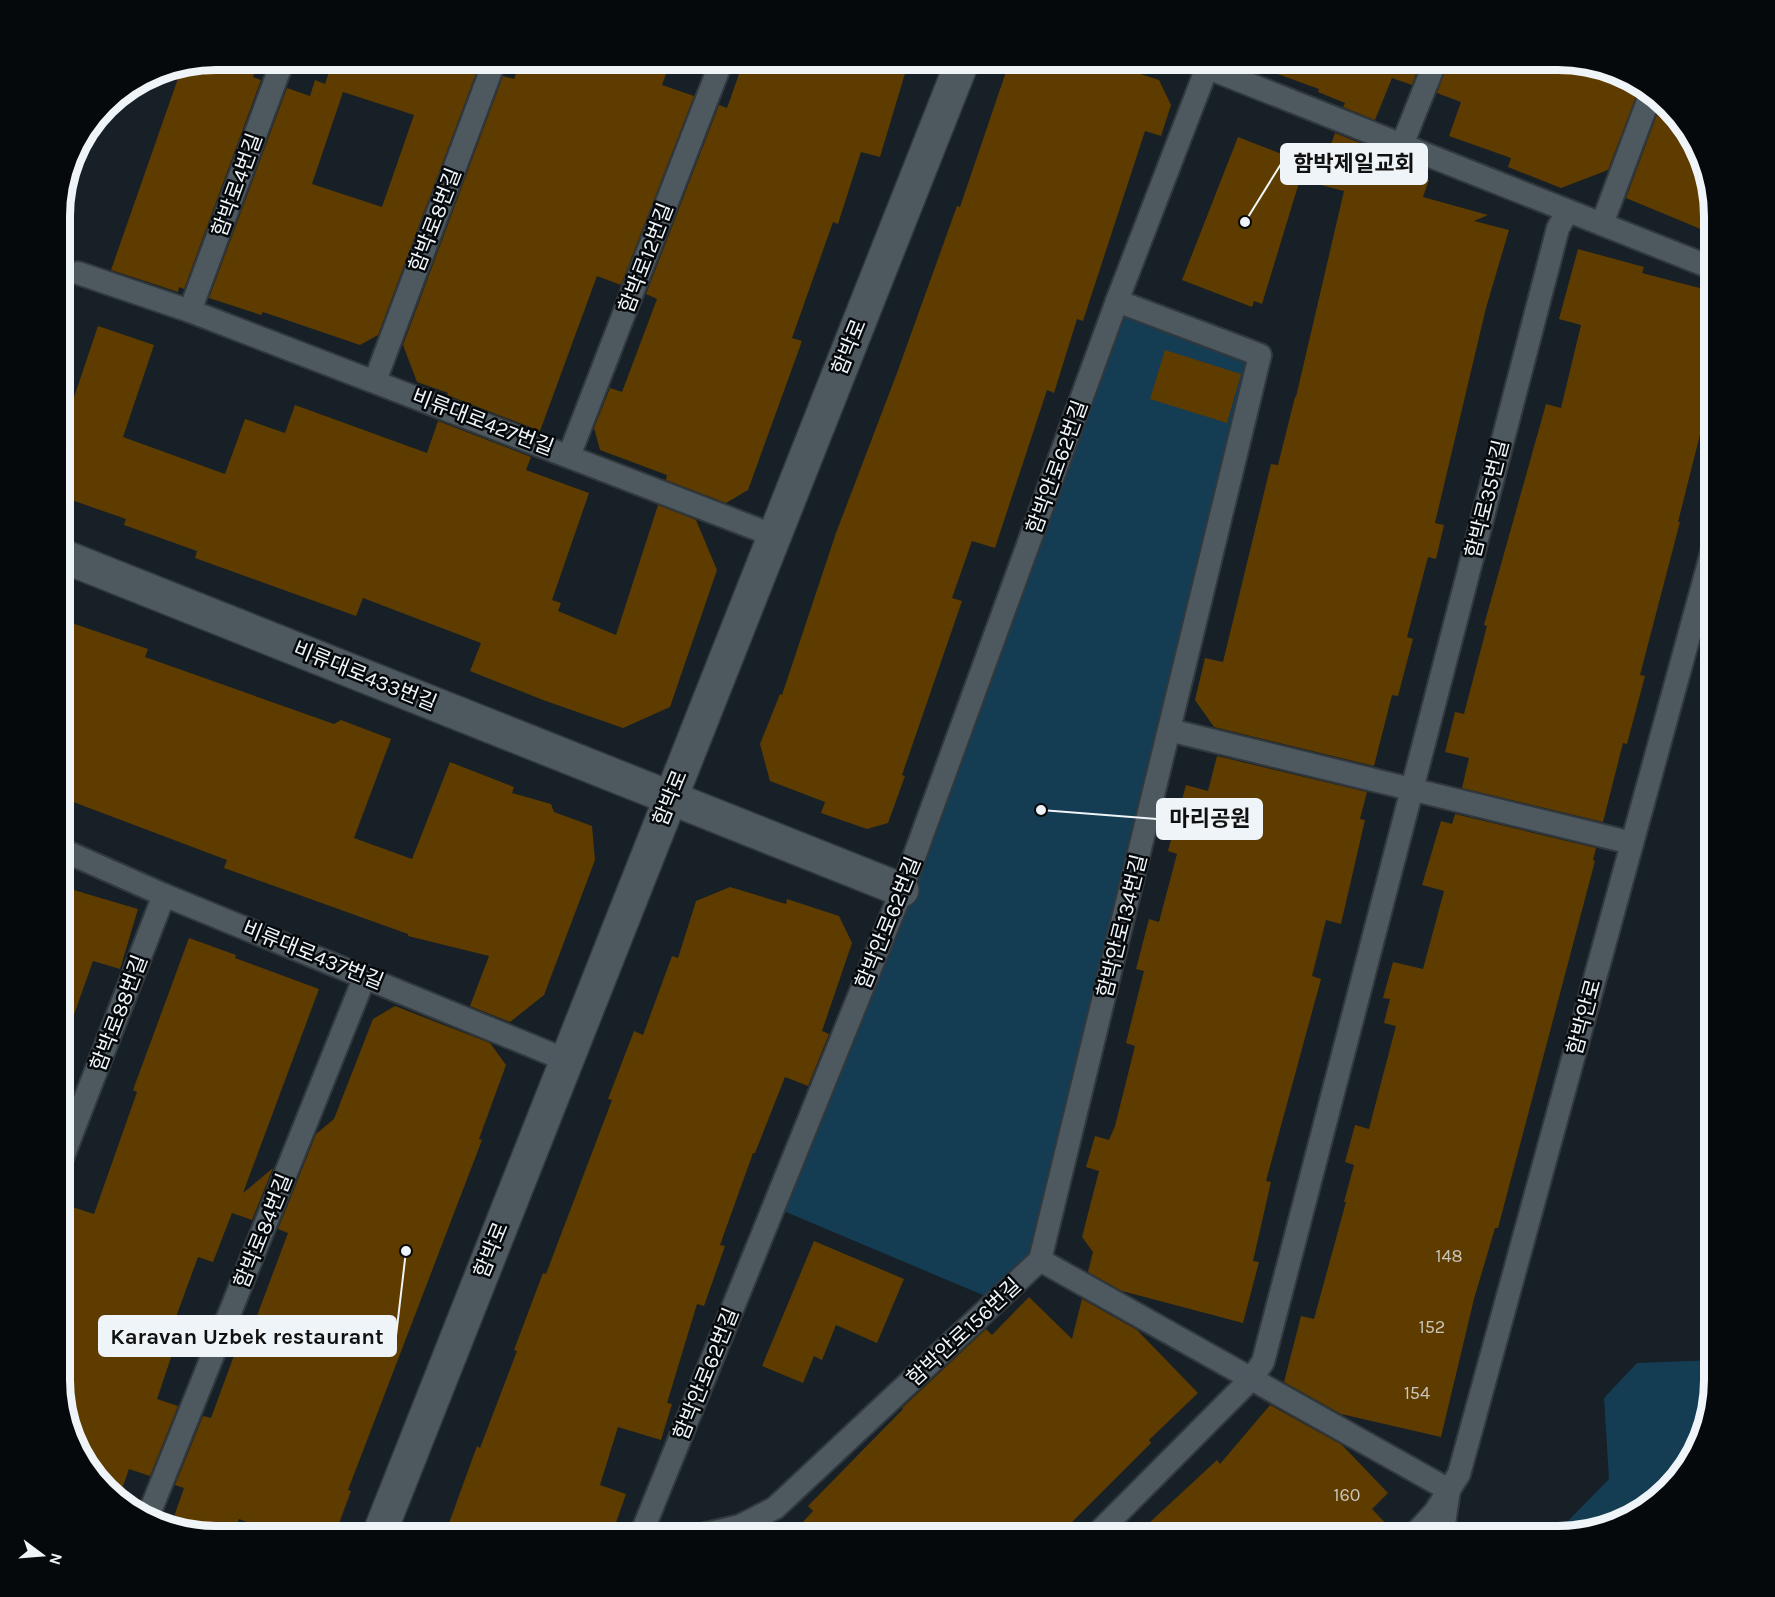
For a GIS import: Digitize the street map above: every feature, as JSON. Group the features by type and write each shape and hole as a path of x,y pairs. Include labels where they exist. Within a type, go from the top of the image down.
{"street":[{"name":"함박로","path":"382,1526 959,70"},
{"name":"비류대로433번길","path":"71,559 902,890"}],"lane":[{"name":"함박안로62번길","path":"644,1526 902,890 1199,70"},
{"path":"1220,70 1704,265"},
{"path":"1402,145 1432,70"},
{"name":"함박로4번길","path":"190,311 279,71"},
{"name":"함박로8번길","path":"375,381 491,71"},
{"name":"함박로12번길","path":"569,456 718,71"},
{"path":"1602,224 1648,101"},
{"name":"함박로35번길","path":"1412,789 1558,228 1568,211"},
{"name":"비류대로427번길","path":"78,273 190,311 774,536"},
{"path":"1117,302 1260,355 1169,730 1632,843"},
{"name":"함박안로","path":"1423,1526 1436,1512 1459,1474 1704,581"},
{"name":"함박안로134번길","path":"1040,1260 1169,730"},
{"path":"1105,1526 1251,1379 1263,1362 1412,789"},
{"name":"비류대로437번길","path":"71,854 164,895 566,1060"},
{"name":"함박로88번길","path":"71,1136 164,895"},
{"name":"함박로84번길","path":"151,1510 365,976"},
{"name":"함박안로156번길","path":"740,1526 775,1508 1040,1260 1449,1490"},
{"name":"함박안로","path":"1444,1526 1449,1490"}],"shaded area":[{"path":"1117,301 1260,355 1040,1260 997,1301 774,1207"},
{"path":"1704,1360 1702,1409 1697,1428 1685,1454 1662,1484 1640,1502 1623,1511 1587,1524 1547,1526 1568,1521 1609,1479 1604,1398 1637,1363"}],"building":[{"path":"906,70 880,157 861,152 838,224 833,222 792,338 802,341 748,490 726,503 666,480 667,475 600,450 594,428 610,388 622,392 657,299 646,294 719,105 727,108 740,71"},
{"path":"1006,70 1129,70 1159,80 1171,105 1161,136 1145,131 1083,321 1077,319 1054,393 1047,390 995,548 972,541 952,598 962,601 902,775 905,776 888,823 867,829 821,813 825,802 770,781 760,744 780,694 782,695 836,533 957,206 960,207"},
{"path":"1267,70 1417,70 1412,85 1392,78 1375,120 1343,107 1345,103 1318,92 1319,89"},
{"path":"1445,70 1559,70 1597,75 1637,93 1608,170 1561,188 1508,167 1511,158 1449,136 1461,102 1437,93"},
{"path":"207,71 255,71 253,77 261,80 184,289 179,287 178,292 111,270 179,75"},
{"path":"329,71 477,71 378,335 360,345 263,312 261,315 209,298 287,88 310,96 315,80 325,84","holes":["343,92 414,115 382,207 312,184"]},
{"path":"517,71 667,71 662,85 694,96 621,285 597,276 540,431 417,382 403,345 503,76 514,79"},
{"path":"1659,110 1680,135 1697,169 1702,188 1704,230 1626,198"},
{"path":"1335,133 1365,145 1361,155 1429,180 1423,197 1488,215 1474,221 1509,230 1486,308 1435,523 1444,525 1436,559 1428,557 1407,637 1413,639 1398,696 1392,695 1374,766 1214,727 1195,700 1205,658 1223,662 1271,464 1278,465 1296,397 1344,191 1317,184"},
{"path":"1238,137 1305,163 1262,304 1254,301 1252,307 1182,280"},
{"path":"1578,249 1644,267 1642,273 1704,289 1704,419 1640,675 1645,676 1627,744 1623,743 1603,822 1462,788 1469,758 1445,752 1455,712 1464,714 1487,626 1484,625 1546,404 1561,408 1581,325 1559,319"},
{"path":"98,326 154,345 123,437 225,474 245,419 285,433 295,405 427,453 438,421 531,457 526,470 589,493 552,600 561,603 558,611 616,635 658,505 696,520 717,570 670,707 623,728 470,671 481,643 363,598 356,616 195,558 197,551 124,525 126,519 71,500 71,406"},
{"path":"1165,350 1241,374 1227,423 1150,399"},
{"path":"71,623 148,649 145,657 334,724 341,720 391,739 354,838 412,859 450,762 514,787 512,793 551,804 554,812 592,826 595,860 544,995 510,1022 470,1006 489,956 408,936 408,934 224,868 227,860 71,801"},
{"path":"1217,756 1367,792 1360,819 1365,820 1341,924 1326,920 1312,976 1321,979 1266,1181 1271,1182 1253,1261 1259,1262 1243,1323 1122,1291 1088,1272 1093,1252 1082,1237 1099,1171 1086,1167 1095,1136 1109,1140 1115,1126 1135,1046 1126,1043 1144,971 1136,969 1149,919 1159,922 1177,854 1168,851 1186,785 1208,791"},
{"path":"1455,814 1596,848 1593,860 1595,861 1498,1228 1495,1228 1474,1299 1441,1437 1341,1414 1284,1382 1301,1316 1314,1319 1354,1165 1345,1162 1355,1125 1369,1129 1396,1026 1384,1023 1390,999 1383,998 1393,962 1423,969 1444,891 1422,885 1441,821 1452,824"},
{"path":"730,887 786,904 787,899 839,916 852,943 822,1031 829,1034 808,1086 785,1077 755,1153 753,1153 720,1245 725,1246 704,1306 697,1304 667,1403 672,1404 661,1440 618,1427 600,1485 626,1494 615,1526 448,1526 477,1446 480,1448 517,1351 514,1350 543,1273 546,1274 612,1100 608,1099 634,1031 643,1035 672,956 678,958 696,901"},
{"path":"71,889 138,909 120,969 93,961 71,1023"},
{"path":"189,938 236,955 235,958 319,989 243,1193 273,1168 252,1220 232,1213 213,1262 198,1257 176,1317 184,1319 157,1399 178,1406 150,1476 129,1469 121,1491 95,1462 82,1437 73,1409 71,1390 71,1207 94,1214 137,1092 133,1090"},
{"path":"395,1006 490,1043 506,1065 479,1139 482,1140 348,1490 351,1491 338,1526 258,1526 239,1519 237,1526 216,1526 188,1524 173,1520 184,1488 175,1485 203,1416 211,1418 239,1342 246,1345 288,1233 278,1229 316,1134 334,1119 373,1019"},
{"path":"814,1241 904,1279 877,1343 836,1325 822,1360 814,1356 803,1383 762,1366"},
{"path":"1029,1297 1072,1339 1082,1299 1137,1330 1198,1393 1149,1440 1151,1443 1068,1526 799,1526 813,1511 808,1506 902,1408 986,1329 992,1335"},
{"path":"1270,1405 1342,1445 1388,1493 1372,1509 1388,1526 1146,1526 1217,1460 1220,1464"}],"place":[{"name":"함박제일교회","path":"1245,222"},
{"name":"마리공원","path":"1041,810"},
{"name":"Karavan Uzbek restaurant","path":"406,1251"}]}
